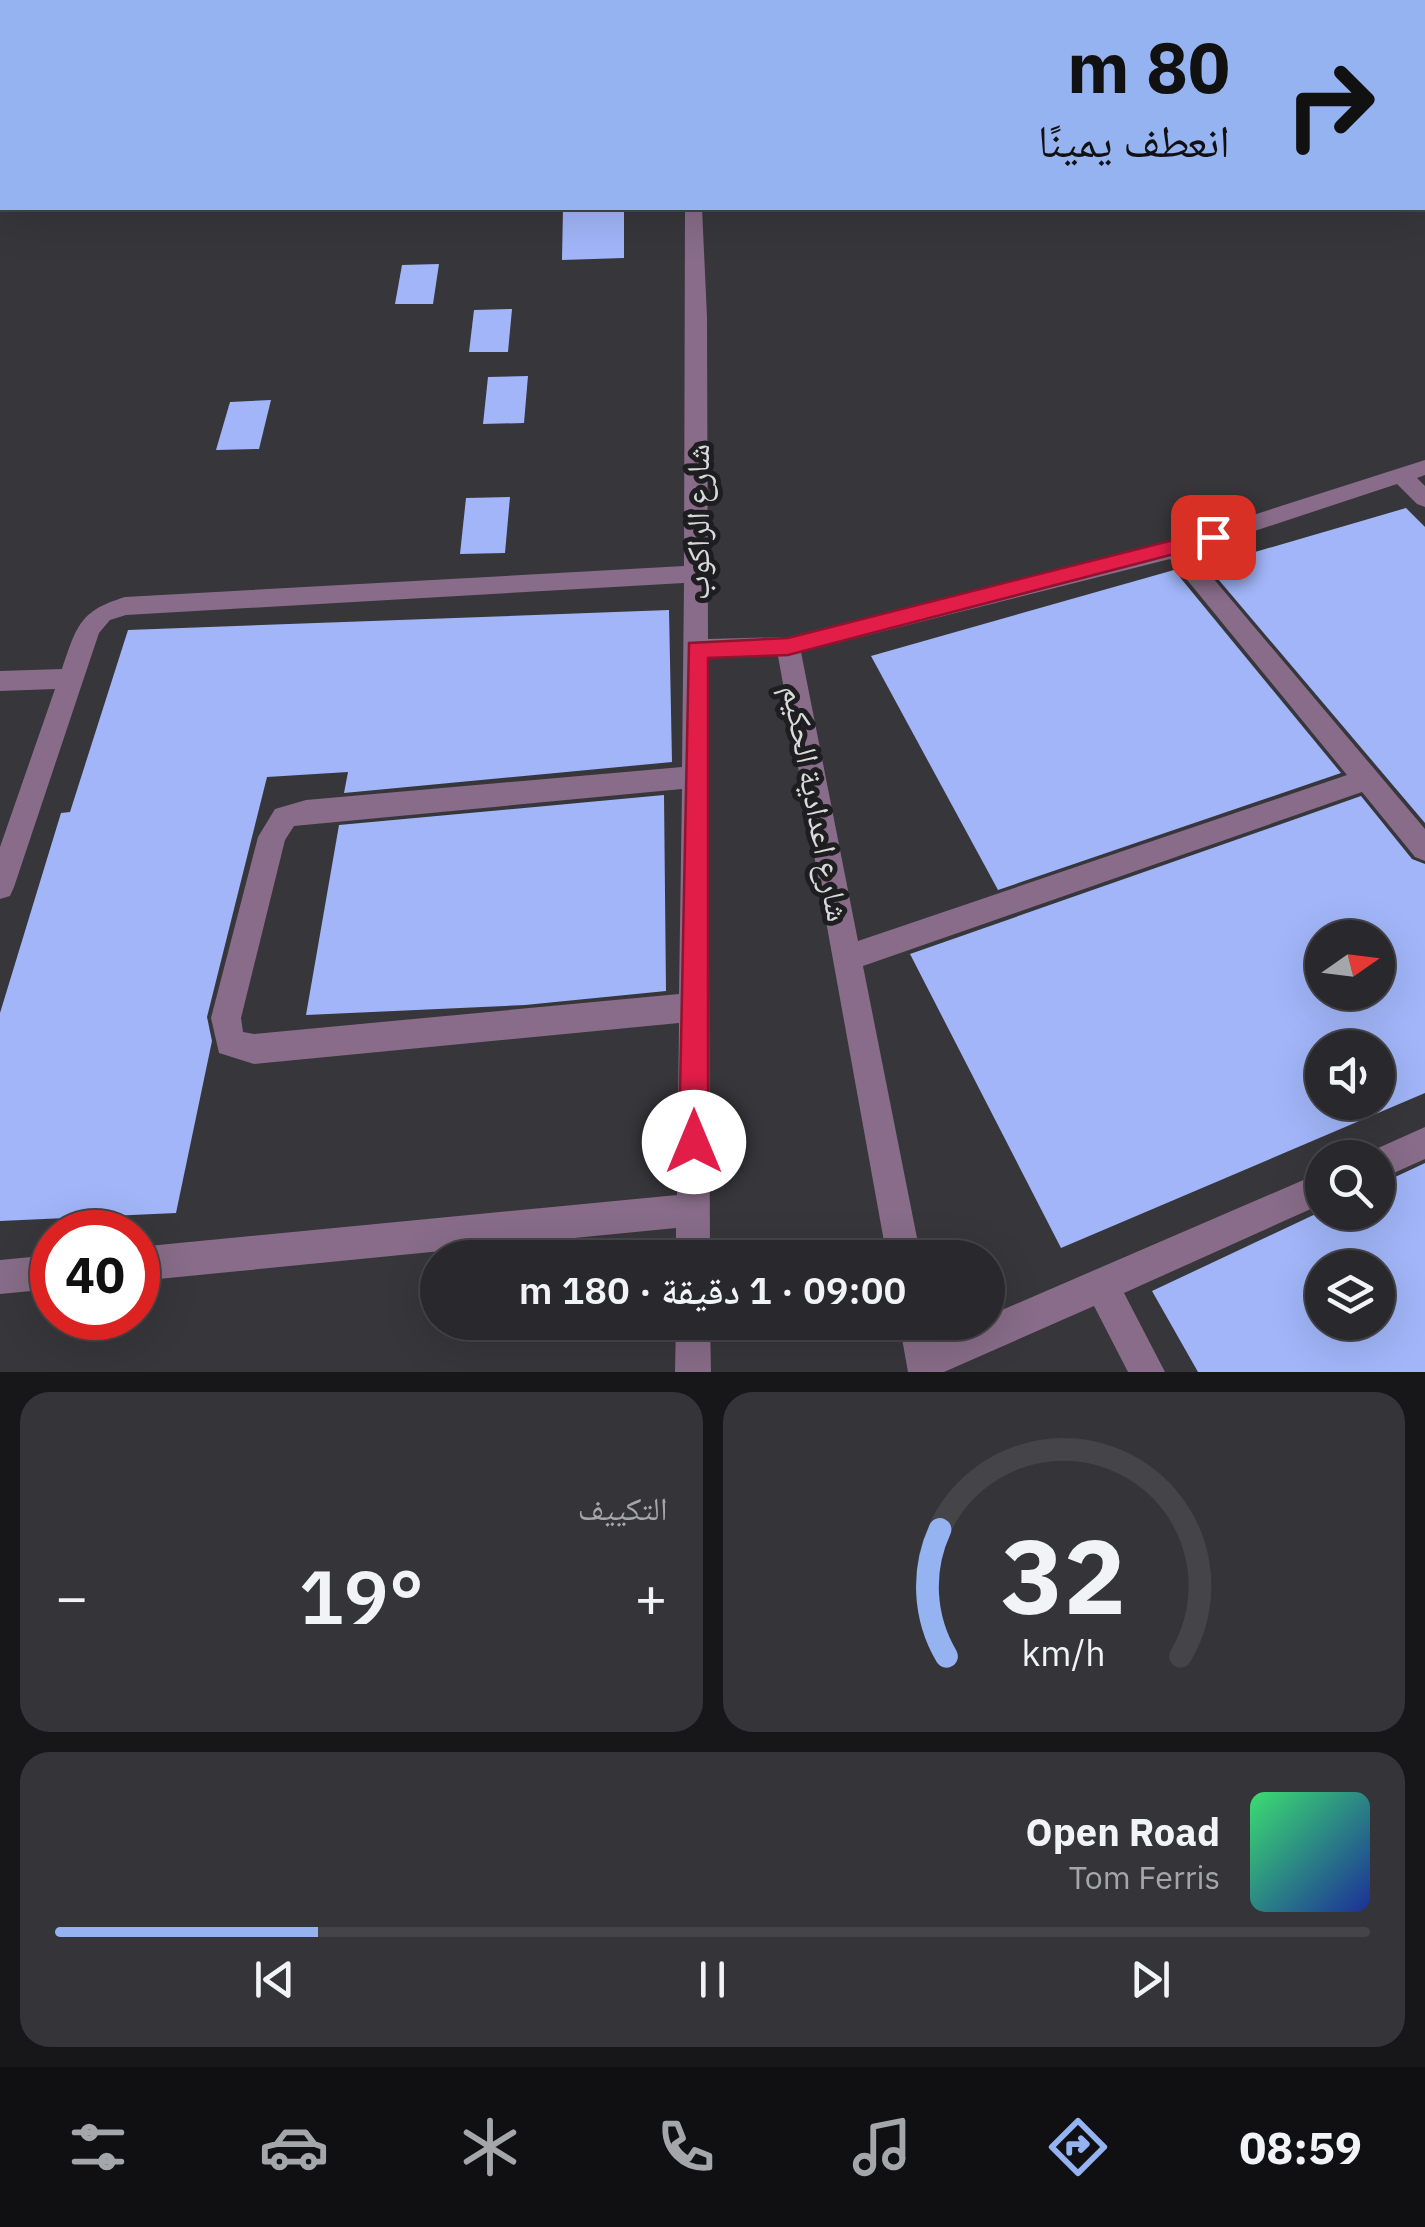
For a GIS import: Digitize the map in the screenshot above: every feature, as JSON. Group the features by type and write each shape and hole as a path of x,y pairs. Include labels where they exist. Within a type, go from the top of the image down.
{"street":[{"name":"شارع الراكوب","path":"693,210 697,574 693,1240"},
{"path":"1413,471 1425,499"},
{"name":"شارع اعدادية الحكيم","path":"901,1240 788,646 1175,549 1413,471"},
{"path":"1175,549 1425,849"},
{"path":"0,887 69,678 88,629 102,614 126,606 697,574"},
{"path":"696,650 788,646"},
{"path":"0,681 69,678"},
{"path":"695,1007 254,1049 230,1043 226,1018 272,837 285,818 306,811 696,777"},
{"path":"846,959 1366,779"},
{"path":"1395,1156 1425,1143"},
{"path":"919,1340 924,1366 1305,1195"},
{"path":"160,1262 694,1210"},
{"path":"0,1277 30,1274"},
{"path":"1102,1285 1147,1372"},
{"path":"692,1372 693,1340"}],"building":[{"path":"563,210 624,210 624,258 562,260"},
{"path":"439,264 433,304 395,304 402,265"},
{"path":"512,309 508,352 469,352 474,310"},
{"path":"528,376 524,423 483,424 488,377"},
{"path":"271,400 259,449 216,450 230,402"},
{"path":"510,497 505,553 460,554 466,498"},
{"path":"1406,508 1425,527 1425,823 1207,566"},
{"path":"1174,570 1341,773 998,890 871,656"},
{"path":"669,610 672,762 344,793 348,772 267,777 207,1017 212,1041 176,1213 30,1210 30,1220 0,1221 0,1013 61,813 70,812 128,630"},
{"path":"664,795 666,991 525,1005 306,1015 339,825"},
{"path":"1361,796 1412,859 1425,864 1425,1093 1395,1106 1395,1030 1305,1030 1305,1120 1362,1120 1315,1140 1305,1140 1305,1144 1061,1248 910,954"},
{"path":"1425,1163 1425,1372 1198,1372 1152,1291 1305,1219 1305,1230 1395,1230 1395,1177"}],"route":[{"path":"694,1142 696,650 788,646 1213,537"}]}
